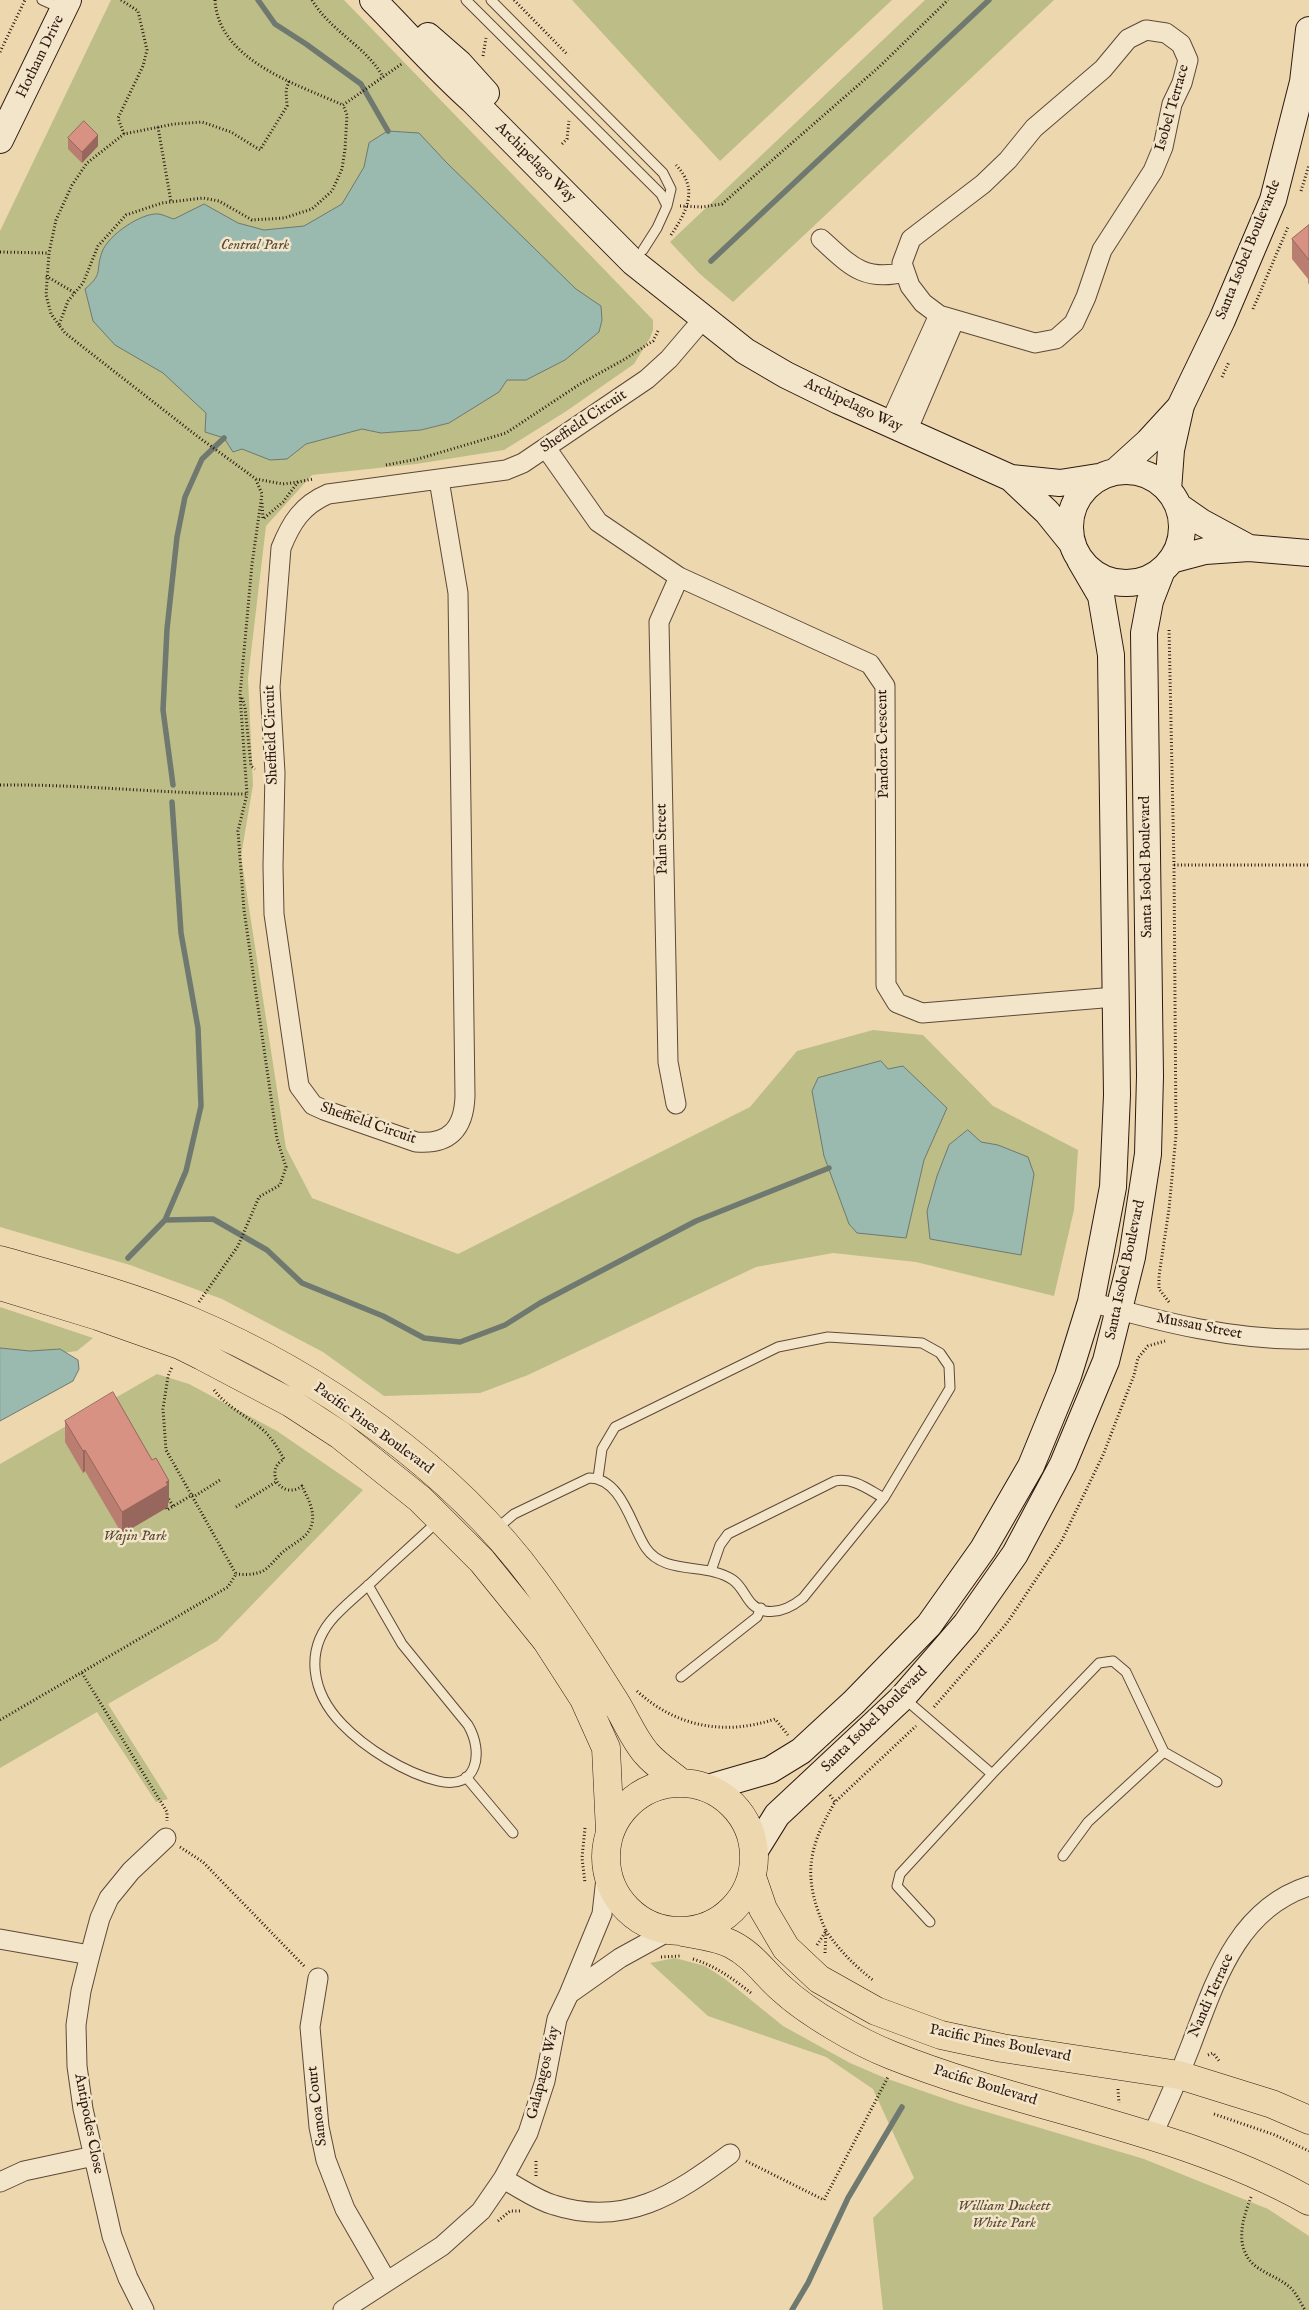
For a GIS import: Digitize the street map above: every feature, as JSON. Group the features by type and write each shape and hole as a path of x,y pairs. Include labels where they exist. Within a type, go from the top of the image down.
{"main road":[{"name":"Pacific Pines Boulevard","path":"0,1260 100,1288 190,1321 277,1362 340,1401 424,1464 493,1531 535,1581 614,1700 646,1753 680,1782"},
{"name":"Pacific Pines Boulevard","path":"0,1286 98,1316 180,1345 292,1403 340,1435 420,1499 482,1561 546,1640 584,1699 606,1748 610,1832"},
{"path":"680,1782 708,1788 726,1798 741,1813 750,1832 753,1864 742,1898 726,1915 706,1927 678,1939 635,1916 617,1895 607,1869 606,1850 610,1832 621,1812 637,1796 657,1786 680,1782"},
{"name":"Pacific Pines Boulevard","path":"753,1864 763,1909 786,1948 819,1979 876,2012 941,2035 1002,2048 1179,2075 1272,2104 1309,2120"},
{"name":"Pacific Boulevard","path":"678,1939 730,1943 752,1956 782,1989 822,2019 890,2055 956,2078 1197,2151 1282,2186 1309,2202"}],"street":[{"name":"Archipelago Way","path":"373,0 424,51 445,76 472,100 634,262 745,351 786,375 1011,478 1060,483 1107,474"},
{"name":"Archipelago Way","path":"392,0 458,63 643,250 704,318"},
{"name":"Hotham Drive","path":"0,140 58,3"},
{"name":"Isobel Terrace","path":"1146,30 1166,33 1181,44 1188,60 1182,83 1172,104 1163,147 1153,171 1102,250 1086,297 1074,323 1056,339 1035,343 947,318 918,297 910,286 902,263 911,239 983,184 1008,160 1034,128 1104,69 1128,39 1146,30"},
{"name":"Santa Isobel Boulevarde","path":"1173,498 1171,450 1181,405 1222,320 1272,200 1303,82 1309,30"},
{"path":"821,239 850,265 868,274 887,277 905,272"},
{"name":"Sheffield Circuit","path":"439,480 458,600 465,1108 460,1122 452,1134 442,1141 416,1142 313,1105 299,1086 274,914 275,773 270,687 281,548 288,530 300,512 314,500 328,494 506,470 523,463 647,380 669,359 704,318"},
{"path":"898,427 947,318"},
{"name":"Santa Isobel Boulevarde","path":"1107,474 1148,442 1181,405"},
{"name":"Pandora Crescent","path":"546,448 598,522 679,577 870,664 885,686 886,985 897,1003 922,1013 1115,997"},
{"path":"1249,548 1201,522 1153,478 1135,471 1107,474 1084,489 1074,505 1069,524 1076,552 1093,573 1110,581 1128,583 1146,579 1166,565 1205,551 1249,548 1309,553"},
{"name":"Archipelago Way","path":"1011,478 1047,512 1076,552"},
{"path":"1166,565 1180,543 1181,534 1182,524 1173,498"},
{"name":"Santa Isobel Boulevard","path":"708,1788 770,1770 801,1751 854,1702 928,1624 983,1549 1031,1466 1068,1376 1090,1302 1113,1187 1117,1095 1111,655 1102,596 1076,552"},
{"name":"Santa Isobel Boulevard","path":"753,1864 777,1815 902,1698 966,1624 1015,1554 1067,1455 1106,1361 1132,1257 1148,1154 1150,1076 1144,633 1150,601 1166,565"},
{"name":"Palm Street","path":"676,1104 668,1062 659,622 679,577"},
{"name":"Mussau Street","path":"1090,1302 1214,1332 1275,1340 1309,1339"},
{"name":"Antipodes Close","path":"144,2310 128,2278 112,2236 83,2109 77,2066 76,2034 80,1990 100,1918 109,1898 131,1871 166,1838"},
{"name":"Galapagos Way","path":"342,2310 386,2280 442,2246 482,2210 503,2179 528,2133 545,2081 557,2019 602,1914 607,1869"},
{"name":"Nandi Terrace","path":"1152,2136 1179,2075 1214,1986 1238,1940 1249,1925 1263,1912 1298,1890 1309,1886"},
{"path":"0,1939 90,1955"},
{"name":"Galapagos Way","path":"569,1994 620,1958 678,1939"},
{"name":"Samoa Court","path":"318,1978 310,2027 319,2127 326,2160 345,2209 386,2280"},
{"path":"503,2179 553,2205 595,2213 631,2209 663,2198 690,2184 730,2154"},
{"path":"0,2182 24,2171 94,2156"}],"lane":[{"path":"466,0 661,194 667,206"},
{"path":"491,0 663,173 671,189 667,206 643,250"},
{"path":"493,1531 514,1514 589,1478 598,1478 614,1491 626,1508 647,1550 664,1563 711,1571 734,1580 748,1602 766,1611 791,1608 803,1598 884,1498 950,1388 949,1366 940,1353 922,1343 828,1337 778,1347 616,1427 602,1449 598,1478"},
{"path":"711,1571 720,1545 728,1534 835,1481 844,1479 852,1481 884,1498"},
{"path":"368,1585 402,1644 474,1734 478,1752 476,1763 466,1777 457,1782 438,1781 421,1775 375,1752 355,1738 324,1701 319,1691 315,1670 318,1646 328,1624 368,1585 440,1519"},
{"path":"681,1677 757,1617 761,1608"},
{"path":"930,1922 896,1886 900,1874 992,1774 1099,1663 1113,1661 1126,1672 1164,1752 1217,1782"},
{"path":"902,1698 992,1774"},
{"path":"1063,1856 1088,1822 1164,1752"},
{"path":"466,1777 513,1833"}],"path":[{"path":"0,52 25,0"},
{"path":"121,0 138,11 147,50 143,66 118,118 124,134"},
{"path":"59,325 68,301 84,283 98,246 126,215 171,202 204,198 219,201 252,220 284,218 312,209 332,191 342,169 345,150 347,114 343,105 259,66 231,41 222,28 215,0"},
{"path":"312,0 323,15 377,66 384,77"},
{"path":"667,206 702,207 722,204 879,67 948,0"},
{"path":"480,61 484,56 487,34 489,32"},
{"path":"343,105 406,61"},
{"path":"289,81 286,90 287,106 260,150 231,132 202,122 158,127 124,134 87,163 72,185 56,220 48,253 46,295 51,314 65,333 197,436 256,479 283,484 317,478"},
{"path":"562,144 566,138 570,115"},
{"path":"158,127 171,202"},
{"path":"1300,194 1309,165"},
{"path":"1252,311 1290,220"},
{"path":"0,252 48,253"},
{"path":"46,276 75,293"},
{"path":"381,466 418,459 506,433 580,384 653,341 659,329"},
{"path":"1221,378 1233,353"},
{"path":"256,479 262,494 263,520 283,502 298,482"},
{"path":"198,1303 238,1246 244,1228 259,1197 280,1185 286,1168 277,1138 244,910 238,831 247,794 240,695 252,564 262,494"},
{"path":"240,695 246,707 251,766 261,773 275,773"},
{"path":"0,785 36,784 185,794 247,794"},
{"path":"1174,865 1309,865"},
{"path":"174,1359 168,1376 163,1409 166,1450 236,1574"},
{"path":"173,1365 180,1368"},
{"path":"210,1384 221,1398 263,1430 273,1442 284,1459 276,1466 274,1471 276,1482 288,1491 302,1486 313,1513 311,1527 303,1538 282,1552 264,1570 246,1575 236,1574"},
{"path":"166,1508 167,1510 192,1495 195,1496 220,1480"},
{"path":"236,1507 276,1482"},
{"path":"163,1490 173,1506"},
{"path":"0,1720 228,1587 236,1574"},
{"path":"82,1673 167,1812 166,1838 203,1862 298,1962 318,1978"},
{"path":"834,1802 816,1840 811,1863 811,1884 815,1906 826,1931 838,1948 856,1967 875,1982"},
{"path":"805,1965 826,1931"},
{"path":"657,1958 678,1939"},
{"path":"690,1958 708,1964 731,1977 758,1998"},
{"path":"730,2154 764,2168 824,2200 889,2074"},
{"path":"1214,2114 1275,2135 1309,2150"},
{"path":"497,2222 510,2210 530,2212 536,2196 544,2185 536,2176 535,2164 538,2156"},
{"path":"1251,2197 1241,2224 1242,2238 1246,2251 1253,2263 1288,2285 1305,2310"}],"green space":[{"name":"Central Park","path":"111,0 344,0 653,320 653,330 650,338 634,364 565,412 504,450 416,464 312,475 266,526 248,678 253,785 241,856 286,1148 312,1198 458,1254 750,1107 797,1051 873,1030 923,1035 993,1106 1078,1150 1074,1210 1054,1296 916,1262 833,1253 756,1267 528,1375 480,1393 384,1396 323,1352 222,1299 130,1265 0,1227 0,231"},
{"path":"572,0 892,0 720,161"},
{"path":"925,0 1054,0 733,302 700,274 670,242"},
{"path":"0,1307 93,1338 77,1351 16,1359 0,1357"},
{"name":"Wajin Park","path":"157,1374 189,1384 277,1431 363,1490 217,1641 108,1704 168,1799 156,1802 97,1712 0,1768 0,1464"},
{"name":"William Duckett White Park","path":"675,1958 705,1966 725,1979 783,2026 850,2063 885,2078 960,2104 1144,2159 1268,2209 1309,2236 1309,2310 883,2310 873,2218 914,2178 873,2089 826,2057 708,2016 650,1963"}],"water":[{"path":"388,131 419,133 446,162 576,289 601,306 602,320 599,332 565,360 526,380 507,380 499,392 449,423 421,430 381,433 362,429 306,444 287,459 270,460 242,449 233,452 224,438 205,432 206,413 163,373 115,345 93,321 85,289 97,275 105,245 126,226 144,217 159,214 174,219 204,204 238,223 264,230 304,226 342,204 364,167 369,143"},
{"path":"881,1061 888,1069 903,1066 947,1108 924,1160 906,1238 857,1233 849,1224 824,1156 812,1091 818,1078"},
{"path":"968,1130 981,1142 998,1145 1028,1157 1034,1174 1021,1255 930,1239 927,1211 937,1176 949,1145"},
{"path":"0,1348 30,1351 60,1349 78,1360 79,1369 73,1381 0,1421"}],"building":[{"path":"84,121 98,135 82,152 68,138"},
{"path":"1309,225 1309,260 1292,239"},
{"path":"113,1392 152,1460 156,1458 169,1481 166,1482 168,1485 122,1512 85,1450 83,1451 65,1421"}],"waterway":[{"path":"258,0 275,24 361,84 388,131"},
{"path":"711,261 989,0"},
{"path":"173,785 163,710 167,629 177,537 185,497 202,459 224,438"},
{"path":"128,1258 165,1220 186,1171 201,1106 198,1028 181,933 172,802"},
{"path":"165,1220 213,1219 267,1250 302,1283 383,1316 424,1338 460,1342 505,1325 540,1303 696,1221 829,1168"},
{"path":"792,2310 808,2283 848,2198 902,2107"}]}
